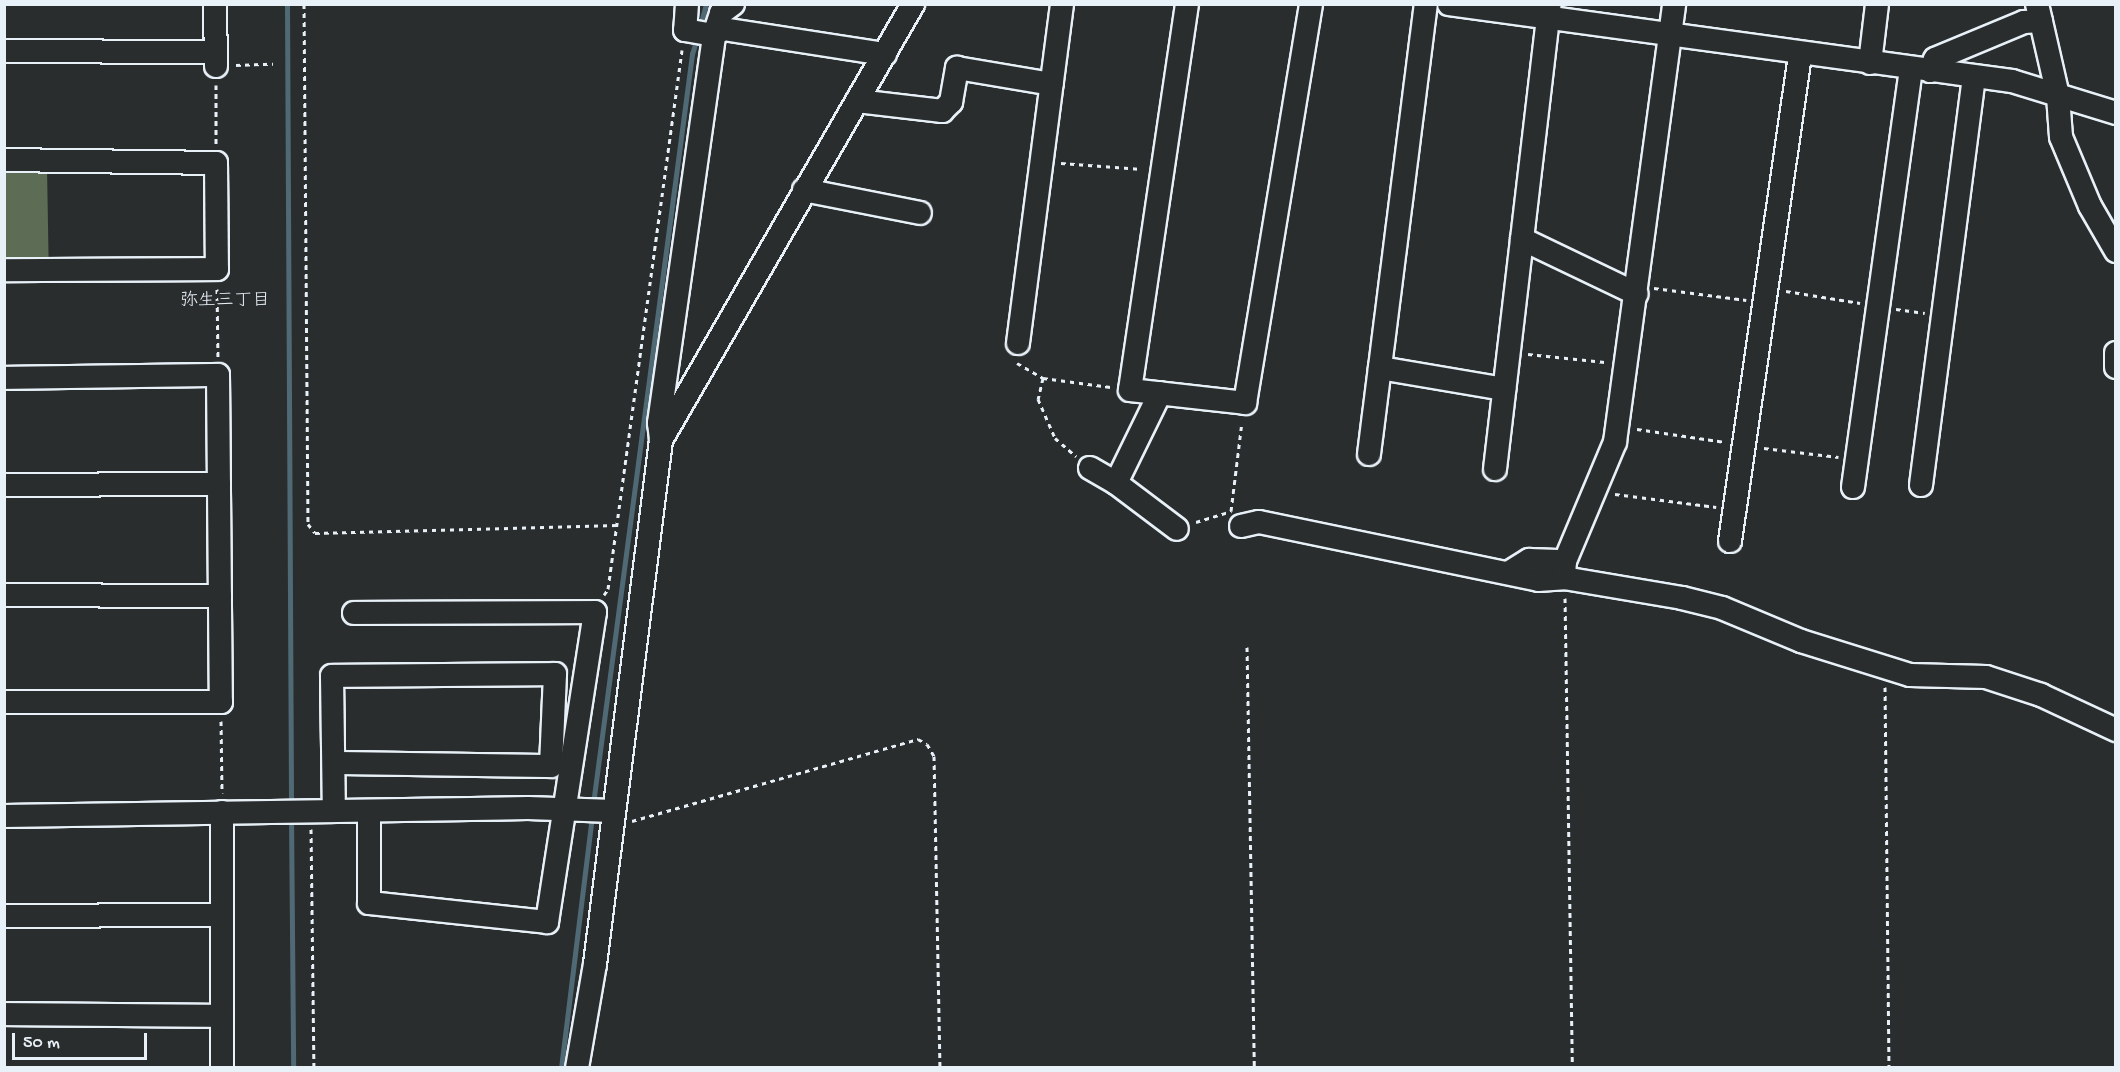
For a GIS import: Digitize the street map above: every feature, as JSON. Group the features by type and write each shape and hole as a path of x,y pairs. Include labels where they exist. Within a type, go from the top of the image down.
{"street":[{"path":"4,51 215,59 215,4"},
{"path":"687,4 685,30 714,35 723,29 885,54"},
{"path":"577,1068 595,964 661,440 661,411 714,35 721,13 733,4"},
{"path":"661,440 913,4"},
{"path":"1018,344 1062,4"},
{"path":"1187,4 1130,390 1245,403 1311,4"},
{"path":"1369,454 1426,4"},
{"path":"1449,4 1548,12 1669,36 2012,81 2115,113"},
{"path":"1565,570 1615,442 1674,4"},
{"path":"1870,63 1877,4"},
{"path":"1495,469 1548,12"},
{"path":"1853,487 1878,307 1921,69 1935,59 2024,22 2039,13 2058,96 2061,137 2090,206 2115,251"},
{"path":"1730,541 1800,54"},
{"path":"857,101 942,111 951,102 957,68 1052,84"},
{"path":"1921,485 1945,316 1974,76"},
{"path":"4,160 216,163 217,269 4,270"},
{"path":"804,190 920,213"},
{"path":"1522,238 1637,290"},
{"path":"2115,353 2115,367"},
{"path":"1380,368 1504,389"},
{"path":"4,378 218,375 221,702 4,702"},
{"path":"1116,483 1160,393"},
{"path":"1090,468 1116,483 1177,529"},
{"path":"4,485 219,484"},
{"path":"1241,526 1259,522 1508,573 1528,560 1722,608 1801,640 1910,675 1986,677 2041,695 2115,730"},
{"path":"4,595 220,596"},
{"path":"354,613 595,613 547,922 369,903 369,811"},
{"path":"334,763 551,766 555,674 332,676 334,811"},
{"path":"4,816 566,810 612,818"},
{"path":"222,812 222,1068"},
{"path":"4,916 222,915"},
{"path":"4,1014 222,1016"}],"path":[{"path":"304,4 308,524 315,533 617,525"},
{"path":"595,613 608,589 685,30"},
{"path":"216,163 215,59 273,64"},
{"path":"1042,162 1162,171"},
{"path":"217,269 218,375"},
{"path":"1637,290 1766,295 1945,316"},
{"path":"1018,344 1017,363 1043,378 1130,390"},
{"path":"1508,351 1626,365"},
{"path":"1043,378 1038,399 1055,438 1090,468"},
{"path":"1177,529 1231,511 1245,403"},
{"path":"1617,426 1857,459"},
{"path":"1595,492 1736,509"},
{"path":"1565,570 1572,1068"},
{"path":"1247,647 1254,1068"},
{"path":"1885,667 1889,1068"},
{"path":"221,702 222,812"},
{"path":"612,818 918,739 927,744 934,756 940,1068"},
{"path":"311,811 314,1068"}],"green space":[{"path":"47,168 49,258 6,259 4,169"}],"waterway":[{"path":"287,4 291,807"},
{"path":"700,26 706,4"},
{"path":"593,804 692,54 697,38"},
{"path":"291,816 293,1068"},
{"path":"561,1068 592,817"}],"district":[{"name":"弥生三丁目","path":"225,302"}]}
